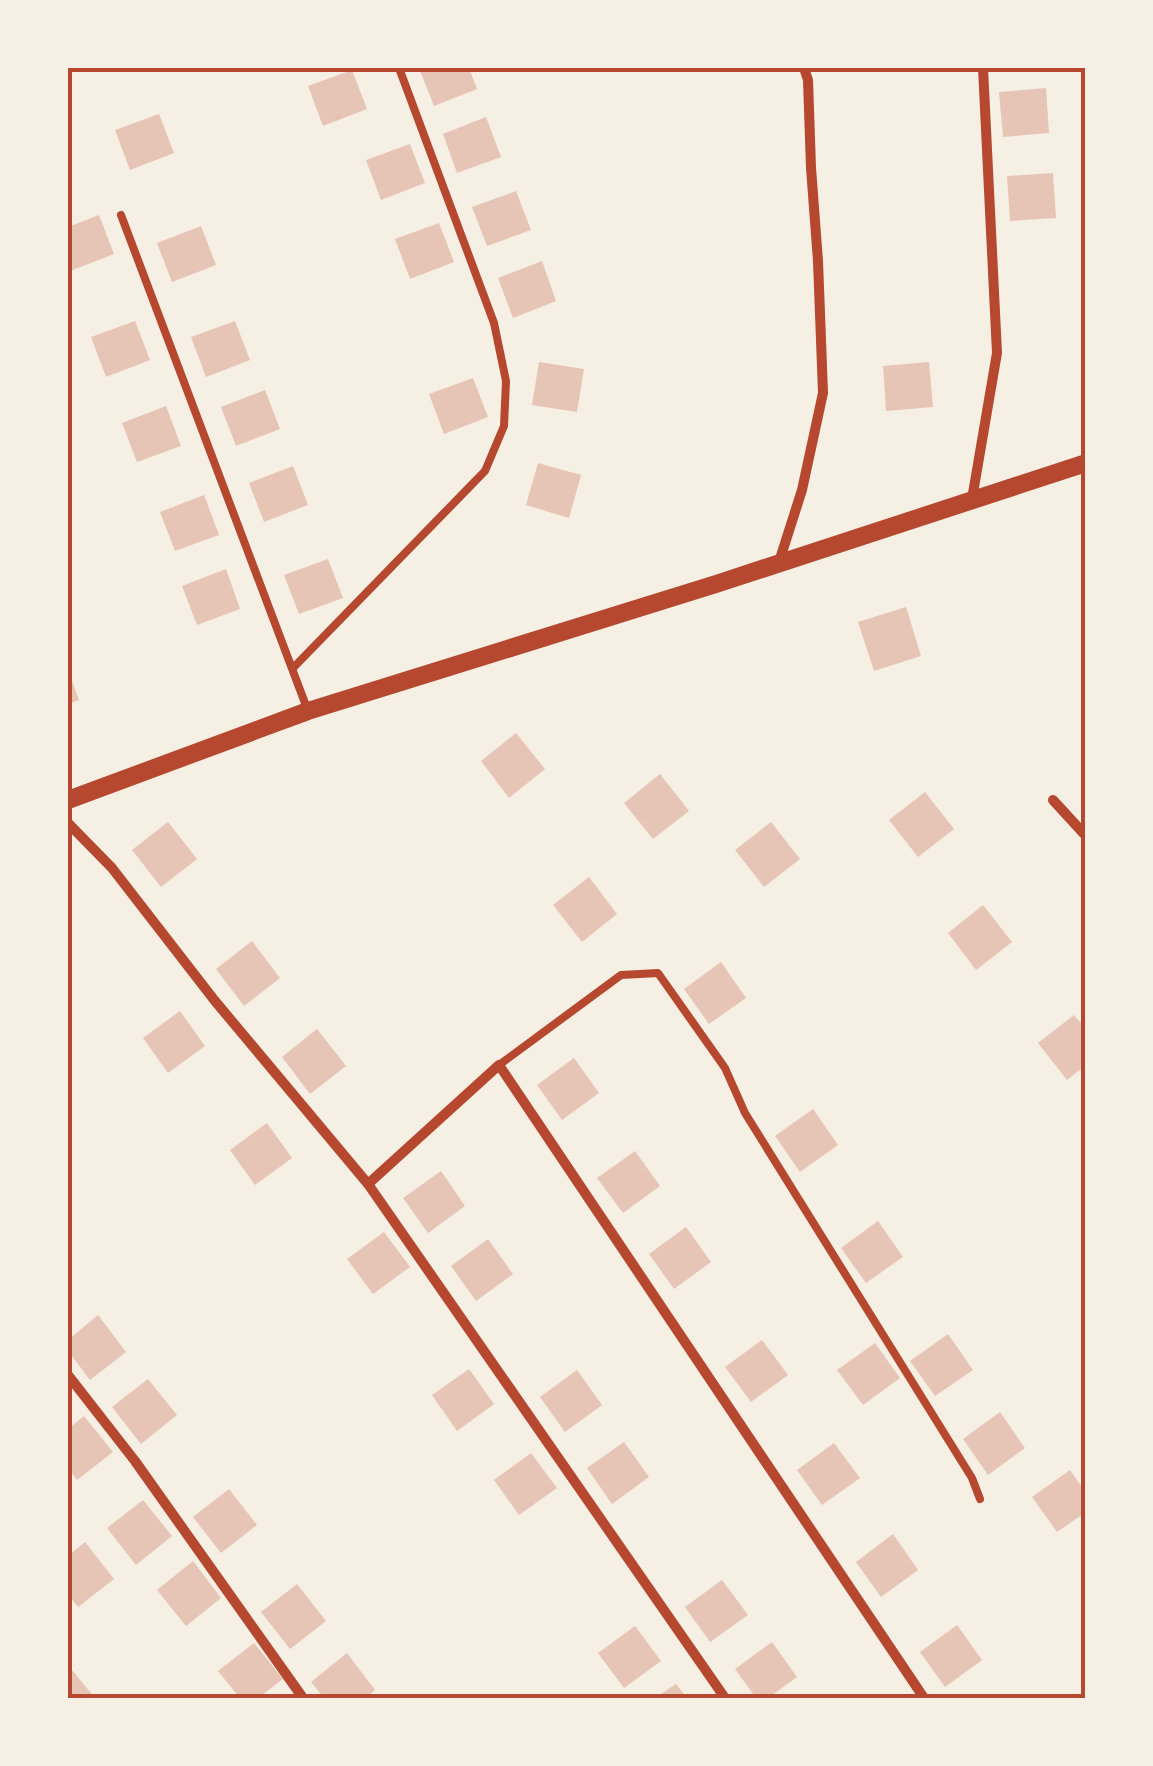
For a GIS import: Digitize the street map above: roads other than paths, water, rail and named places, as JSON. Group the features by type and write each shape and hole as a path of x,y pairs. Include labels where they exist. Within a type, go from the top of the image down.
{"street":[{"path":"779,562 802,490 824,394 808,80 804,68"},
{"path":"972,499 997,354 983,68"},
{"path":"68,800 308,710 716,584 1086,463"},
{"path":"1053,800 1086,836"},
{"path":"68,822 112,868 214,1000 368,1184 725,1698"},
{"path":"368,1184 499,1065 924,1698"},
{"path":"68,1375 304,1698"}],"lane":[{"path":"293,668 485,471 504,426 506,381 494,323 399,68"},
{"path":"121,215 308,710"},
{"path":"499,1065 621,975 658,973 725,1068 745,1113 972,1478 980,1499"}]}
